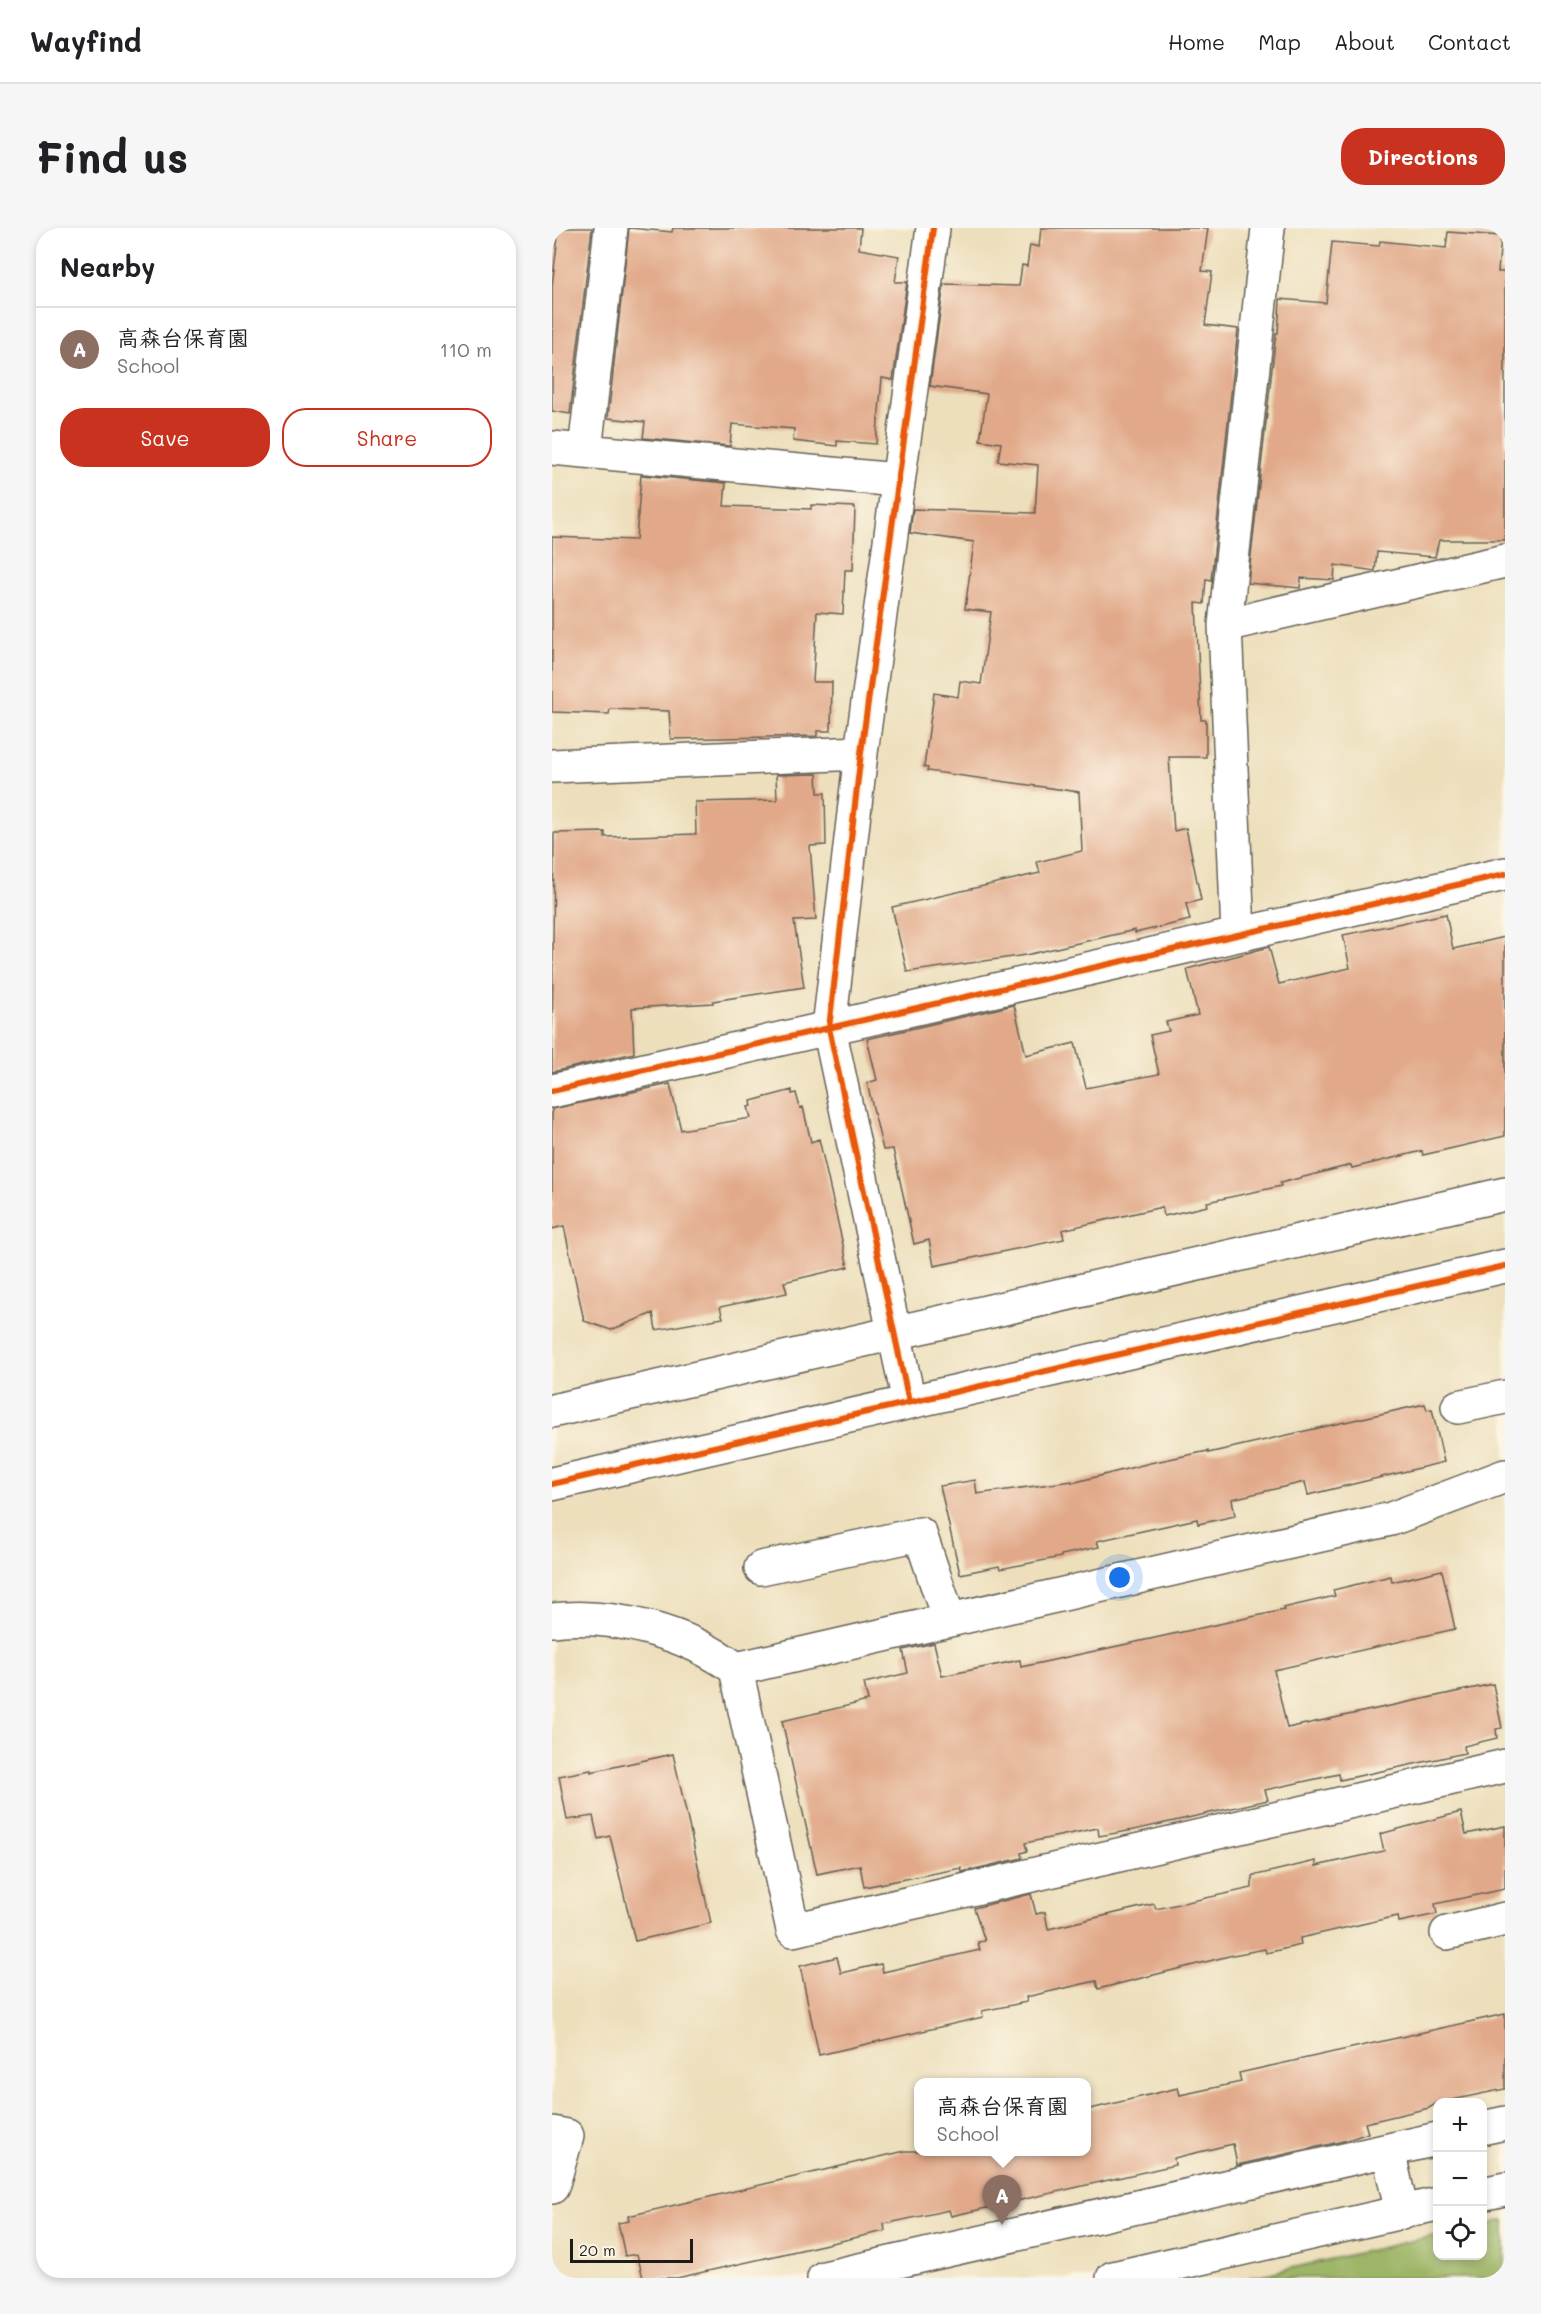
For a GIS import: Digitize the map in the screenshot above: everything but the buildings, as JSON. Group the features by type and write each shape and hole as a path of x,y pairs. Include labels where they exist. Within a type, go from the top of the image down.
{"street":[{"path":"585,450 611,228"},
{"path":"909,1402 829,1028 861,753 933,228"},
{"path":"1239,934 1225,625 1268,228"},
{"path":"552,448 897,480"},
{"path":"1225,625 1505,561"},
{"path":"552,766 861,753"},
{"path":"552,1091 1505,874"},
{"path":"552,1411 894,1331 1505,1194"},
{"path":"552,1484 1505,1266"},
{"path":"1458,1407 1505,1397"},
{"path":"736,1669 1391,1519 1505,1476"},
{"path":"761,1568 920,1534 949,1620"},
{"path":"552,1620 576,1617 614,1621 672,1636 715,1654 736,1669 793,1930 1505,1766"},
{"path":"1447,1933 1505,1919"},
{"path":"1487,2127 1505,2123"},
{"path":"552,2133 567,2136 552,2187"},
{"path":"824,2278 858,2274 1433,2140"},
{"path":"1388,2150 1402,2212"},
{"path":"1487,2193 1505,2189"},
{"path":"1113,2278 1433,2206"}],"green space":[{"path":"1505,2220 1505,2278 1248,2278 1433,2236 1433,2260 1487,2260 1487,2224"}],"cycle path":[{"path":"909,1402 829,1028 861,753 933,228"},
{"path":"552,1091 1505,874"},
{"path":"552,1484 1505,1266"}],"place":[{"name":"高森台保育園","path":"1002,2225"}]}
